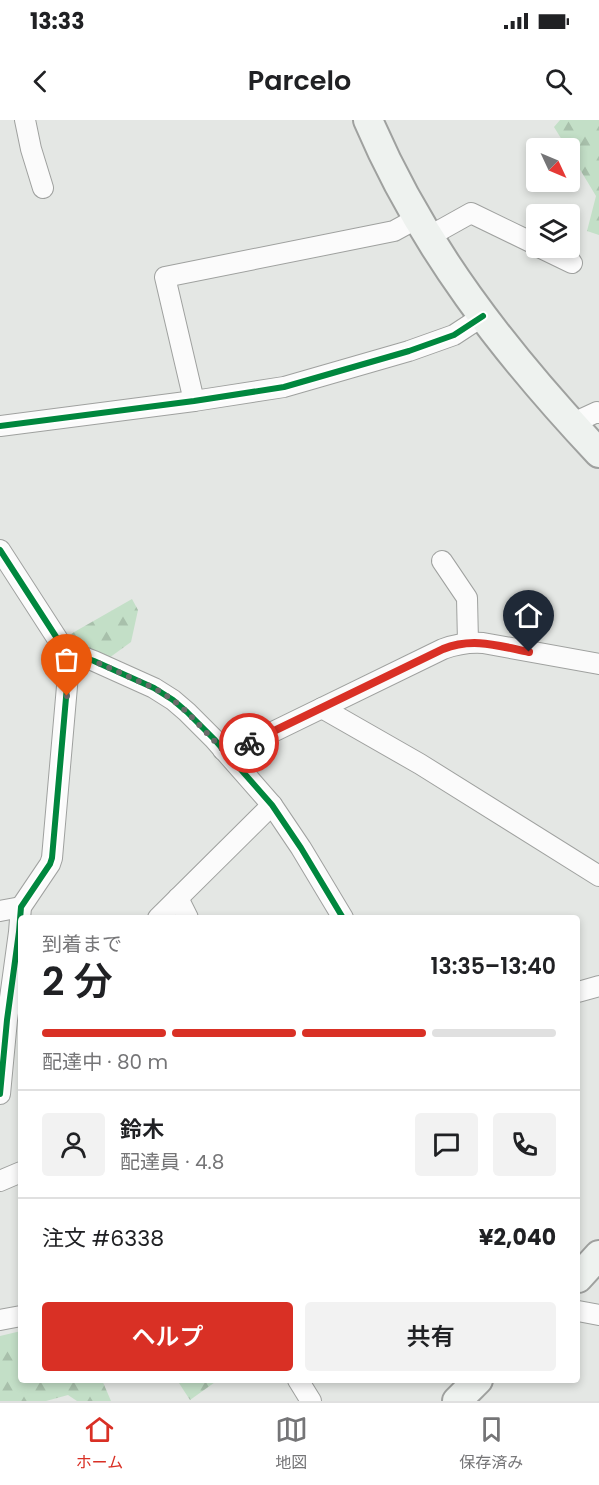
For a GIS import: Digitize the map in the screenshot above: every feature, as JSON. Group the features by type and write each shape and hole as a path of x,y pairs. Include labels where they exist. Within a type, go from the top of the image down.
{"main road":[{"path":"368,120 396,181 443,261 535,384 599,453"},
{"path":"580,1276 599,1255"},
{"path":"458,1401 475,1383"}],"street":[{"path":"25,120 43,188"},
{"path":"194,401 165,277 394,231 422,228 471,213 526,240"},
{"path":"563,258 572,262"},
{"path":"0,426 284,387 409,351 454,335 483,316"},
{"path":"571,424 599,413"},
{"path":"0,550 62,646 70,652 154,688 173,700 223,750 272,805 341,915"},
{"path":"442,561 467,597 468,642"},
{"path":"223,750 244,746 455,644 483,643 599,664"},
{"path":"20,915 21,907 52,858 70,652"},
{"path":"322,708 420,764 599,876"},
{"path":"161,915 272,805"},
{"path":"178,898 186,915"},
{"path":"0,911 21,907"},
{"path":"0,1094 14,1020 18,950"},
{"path":"580,991 599,986"},
{"path":"0,1181 18,1173"},
{"path":"580,1311 599,1315"},
{"path":"0,1320 18,1317"},
{"path":"300,1383 311,1401"}],"green space":[{"path":"560,120 599,120 599,235 587,231 596,196 580,170 580,138 561,138 554,127"},
{"path":"132,599 138,610 131,642 109,658 72,642 69,635"},
{"path":"18,1332 18,1383 103,1383 111,1401 77,1401 68,1395 46,1401 0,1401 0,1336"},
{"path":"179,1383 214,1383 190,1400"}],"cycle path":[{"path":"0,426 284,387 409,351 454,335 483,316"},
{"path":"0,550 62,646 70,652 154,688 173,700 214,739 272,805 341,915"},
{"path":"20,915 21,907 52,858 70,652"},
{"path":"0,1094 18,939"}],"way so far":[{"path":"67,696 70,652 154,688 173,700 223,750 249,743"}],"route":[{"path":"249,743 455,644 483,643 529,652"}]}
